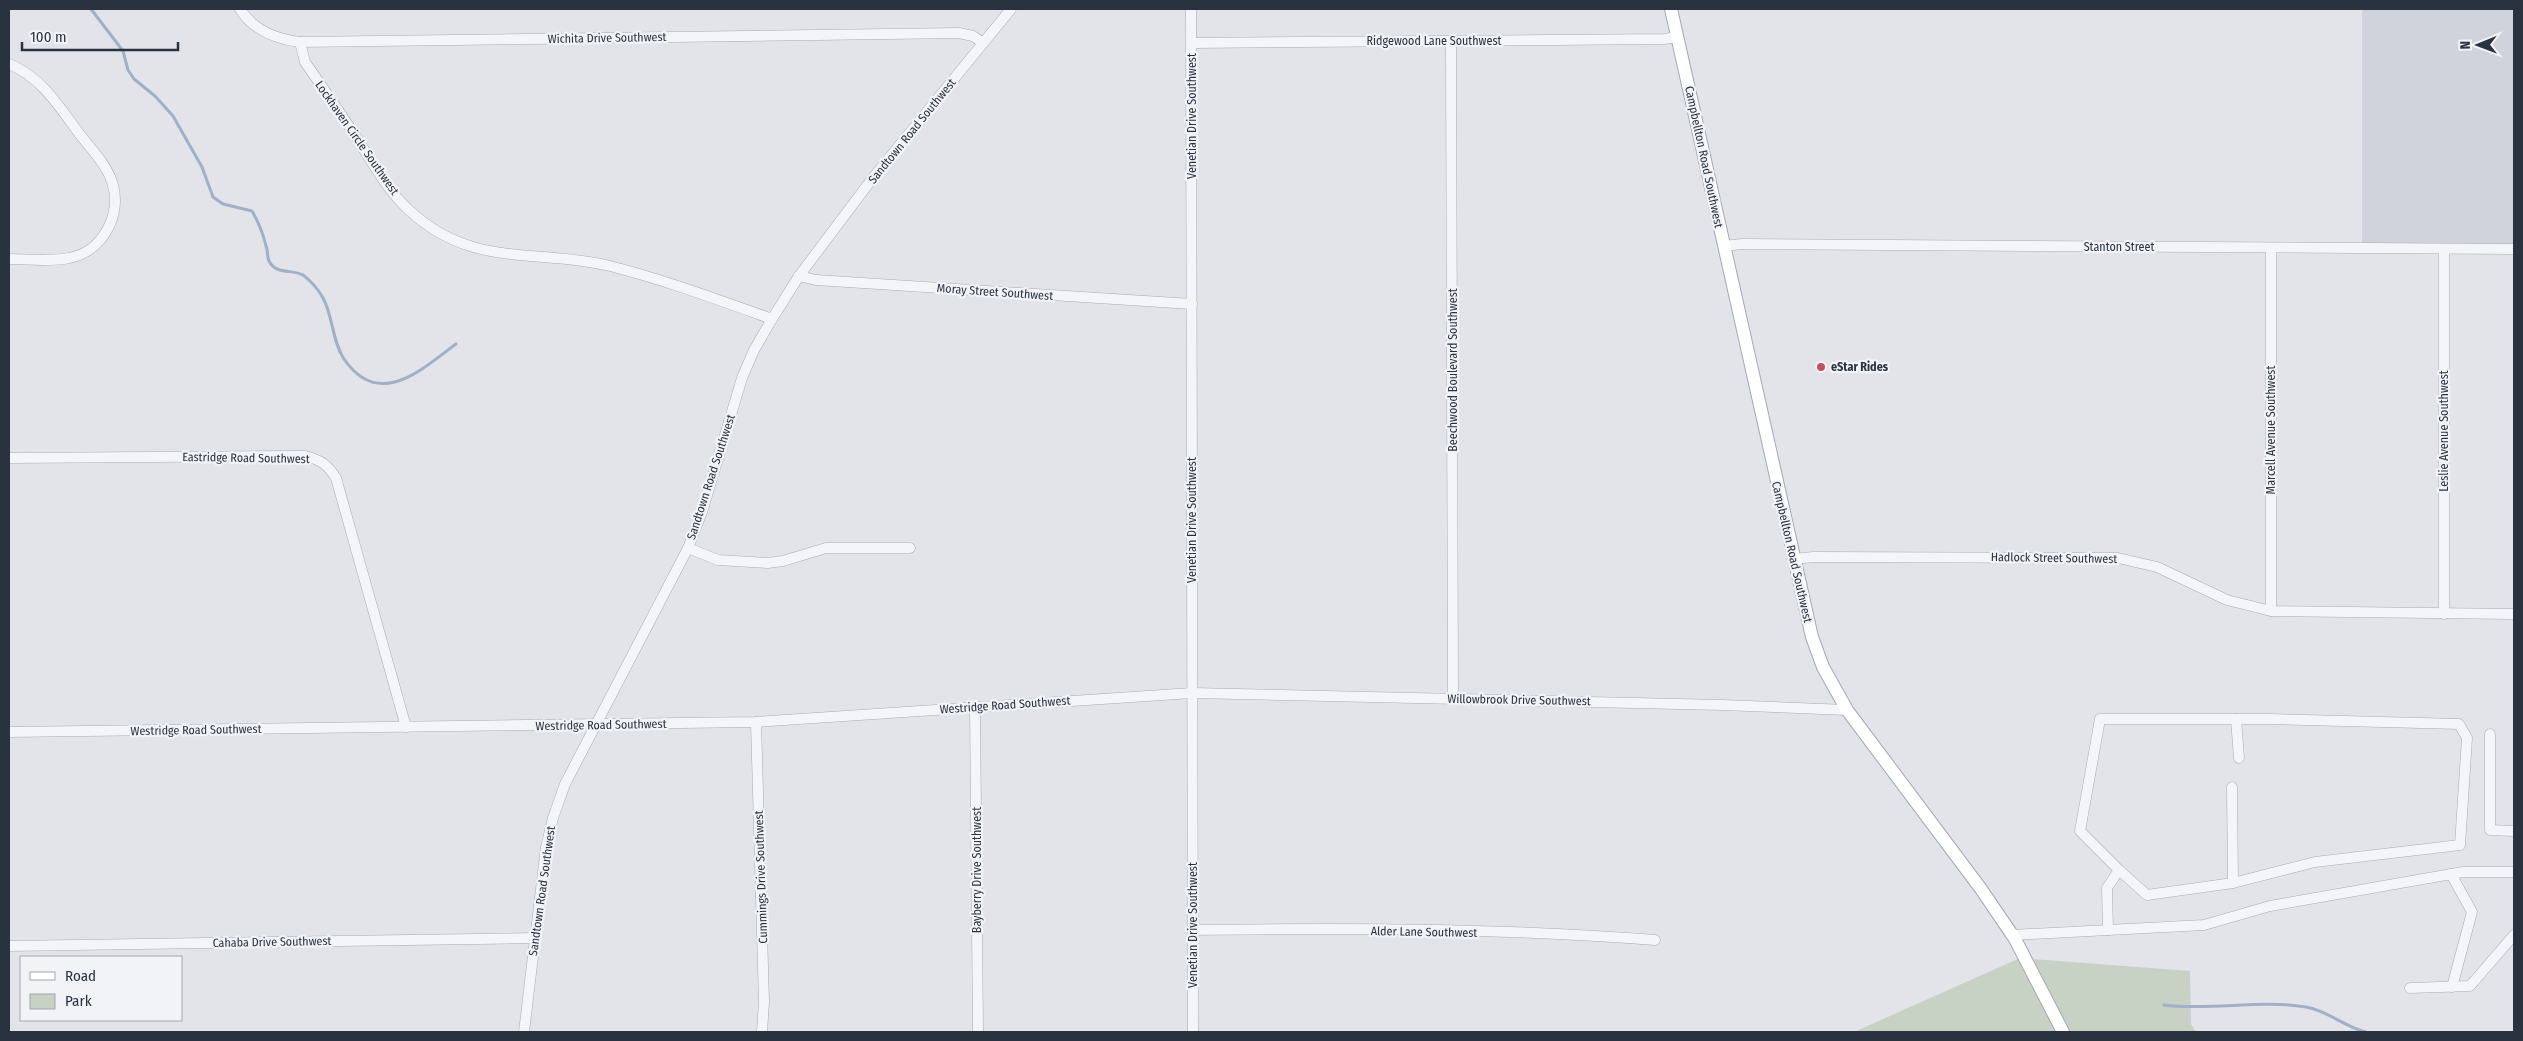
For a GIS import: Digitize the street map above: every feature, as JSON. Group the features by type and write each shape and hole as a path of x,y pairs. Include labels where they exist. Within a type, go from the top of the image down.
{"main road":[{"name":"Campbellton Road Southwest","path":"1670,9 1812,637 1824,667 1847,710 1981,889 2012,935 2063,1032"}],"street":[{"name":"Wichita Drive Southwest","path":"240,9 255,25 268,34 300,42 959,33 973,36 983,43"},
{"name":"Sandtown Road Southwest","path":"524,1032 546,847 553,818 565,784 688,548 702,512 742,378 754,350 799,276 872,179 1011,9"},
{"name":"Venetian Drive Southwest","path":"1191,9 1193,1032"},
{"name":"Ridgewood Lane Southwest","path":"1192,43 1664,39 1677,37"},
{"name":"Beechwood Boulevard Southwest","path":"1451,41 1453,699"},
{"name":"Lockhaven Circle Southwest","path":"300,42 300,52 305,62 386,184 410,211 439,233 466,246 496,254 568,259 609,266 674,284 772,319"},
{"path":"9,64 34,77 48,90 104,167 112,182 116,201 112,220 102,238 87,251 70,258 9,259"},
{"name":"Stanton Street","path":"1724,246 1742,244 2514,249"},
{"name":"Marcell Avenue Southwest","path":"2270,611 2271,248"},
{"name":"Leslie Avenue Southwest","path":"2444,249 2444,614"},
{"name":"Moray Street Southwest","path":"799,276 816,280 1192,304"},
{"name":"Eastridge Road Southwest","path":"9,458 305,456 320,460 329,466 336,478 406,727"},
{"path":"688,548 718,560 768,563 784,561 826,548 910,548"},
{"name":"Hadlock Street Southwest","path":"1793,559 1814,557 2118,558 2157,567 2227,600 2270,611 2514,614"},
{"name":"Willowbrook Drive Southwest","path":"1192,693 1723,705 1847,710"},
{"name":"Westridge Road Southwest","path":"9,732 756,722 1192,693"},
{"name":"Bayberry Drive Southwest","path":"975,707 978,1032"},
{"path":"2100,719 2236,719 2458,724 2467,738 2460,845 2316,862 2233,883 2147,895 2080,831 2100,719"},
{"path":"2236,719 2239,758"},
{"name":"Cummings Drive Southwest","path":"756,722 764,1002 762,1032"},
{"path":"2490,734 2490,830 2514,831"},
{"path":"2232,787 2233,883"},
{"path":"2108,930 2106,912 2108,888 2119,870"},
{"path":"2012,935 2204,925 2270,906 2451,874 2463,872 2514,872"},
{"path":"2451,874 2472,912 2452,987"},
{"name":"Alder Lane Southwest","path":"1193,930 1298,929 1497,933 1587,935 1655,940"},
{"path":"2410,988 2470,986 2514,934"},
{"name":"Cahaba Drive Southwest","path":"9,946 536,938"}],"shaded area":[{"path":"2362,9 2514,9 2514,250 2362,251"}],"green space":[{"path":"2020,958 2190,971 2191,1024 2196,1032 1854,1032"}],"waterway":[{"path":"91,9 123,51 128,70 134,79 155,96 173,116 202,167 213,197 223,204 252,211 262,232 268,259 272,265 280,270 303,275 319,292 329,313 340,352 357,374 371,382 386,384 400,380 414,374 456,344"},
{"path":"2164,1005 2200,1007 2271,1004 2306,1007 2322,1012 2351,1027 2366,1032"}],"place":[{"name":"eStar Rides","path":"1821,367"}]}
